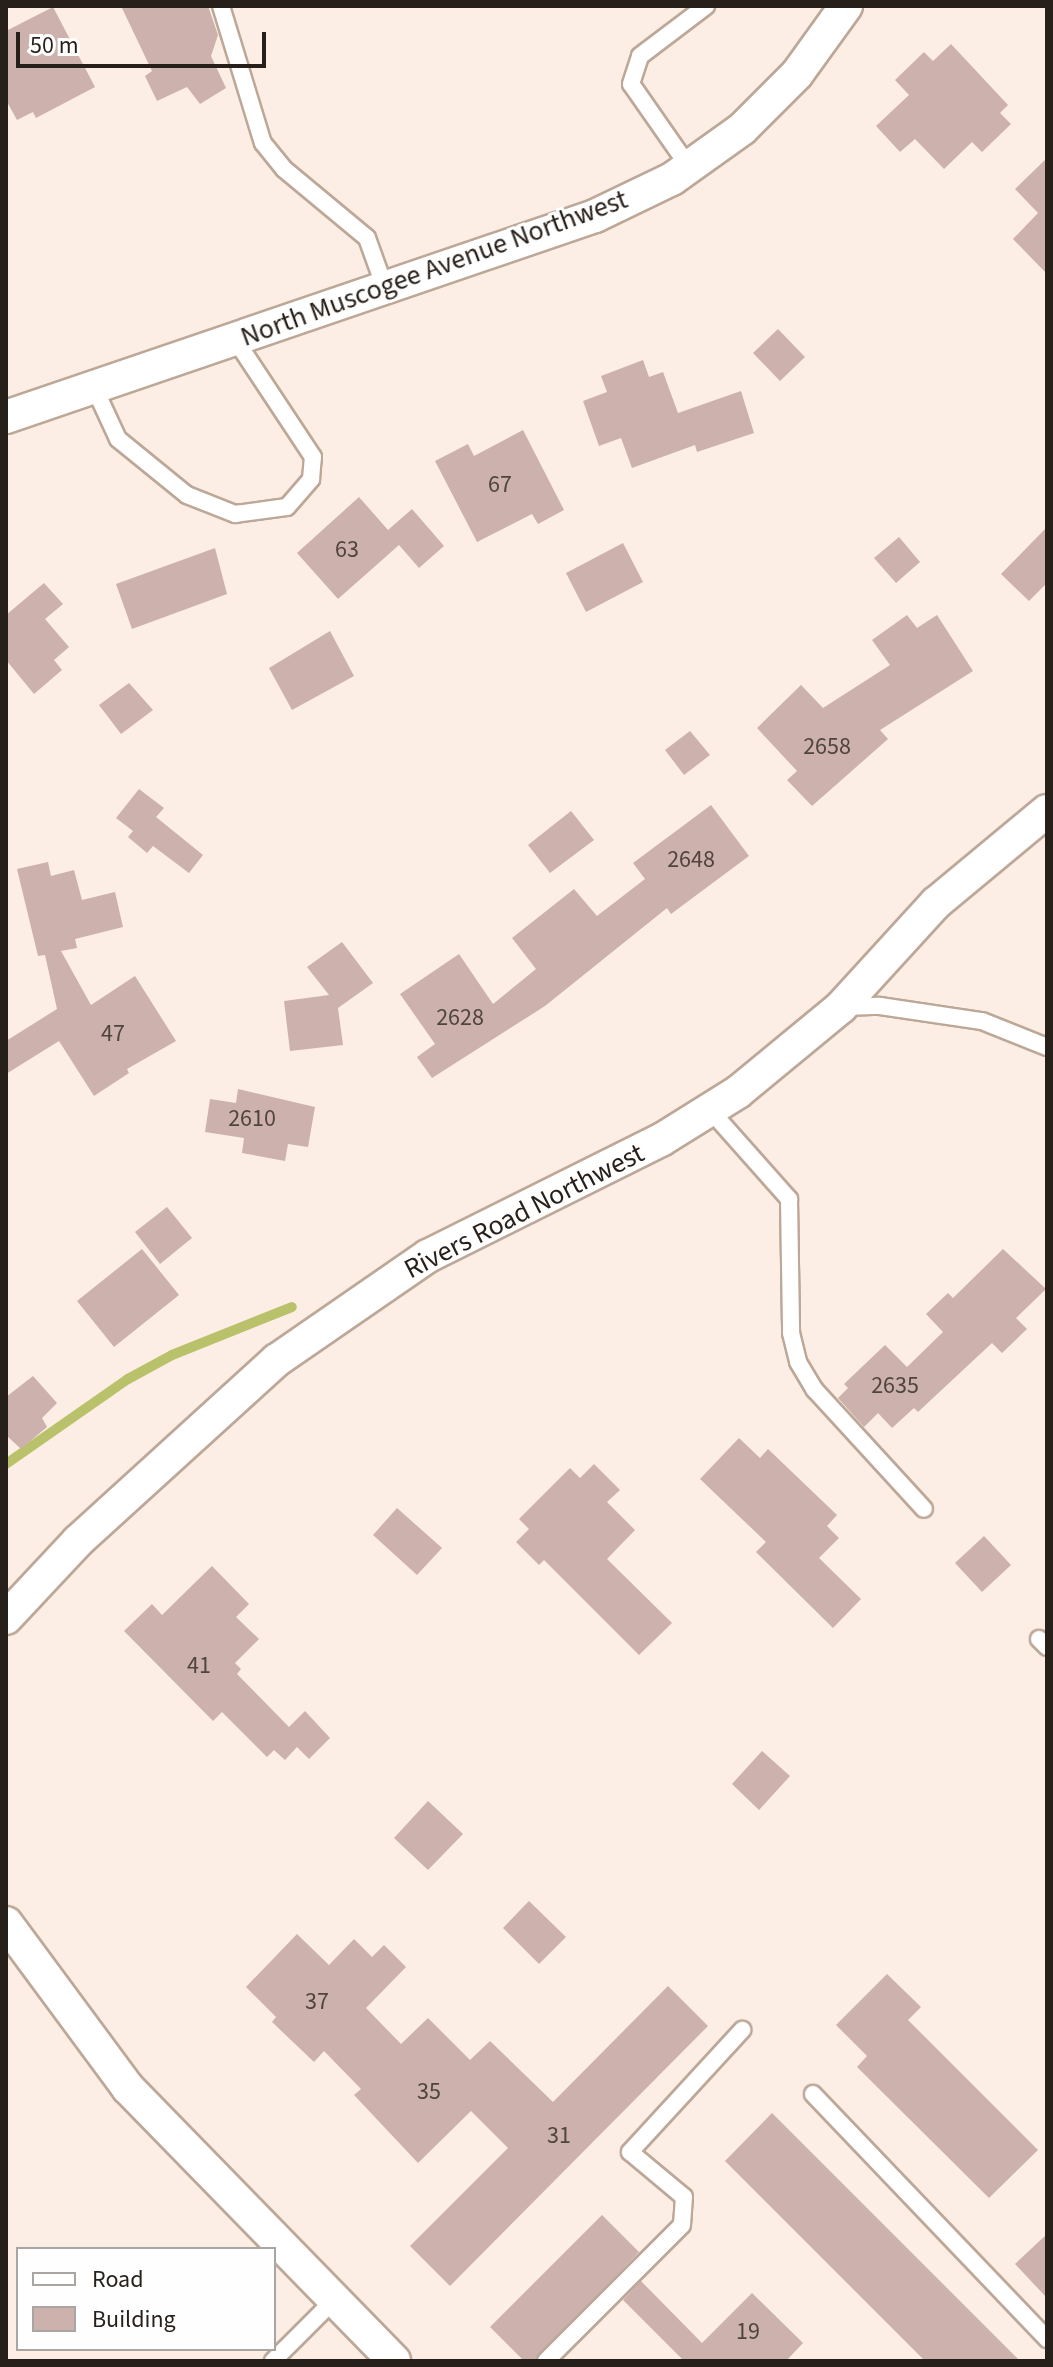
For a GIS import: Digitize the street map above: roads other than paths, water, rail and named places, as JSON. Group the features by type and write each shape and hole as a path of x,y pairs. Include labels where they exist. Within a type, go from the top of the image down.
{"street":[{"name":"North Muscogee Avenue Northwest","path":"6,417 595,216 689,167 742,129 797,74 846,6"},
{"name":"Rivers Road Northwest","path":"6,1618 203,1423 344,1310 428,1256 661,1140 710,1110 841,1007 936,903 1047,811"},
{"path":"6,1923 128,2088 394,2361"}],"lane":[{"path":"221,6 263,143 284,169 367,238 385,288"},
{"path":"689,167 631,84 640,56 706,6"},
{"path":"94,387 118,439 187,495 235,514 287,507 311,479 313,457 235,339"},
{"path":"841,1007 880,1006 982,1021 1047,1047"},
{"path":"710,1110 789,1199 791,1333 798,1362 815,1390 924,1509"},
{"path":"546,2361 682,2225 684,2197 630,2152 742,2030"},
{"path":"813,2094 1047,2339"},
{"path":"273,2361 334,2300"}],"waterway":[{"path":"6,1464 128,1379 172,1355 292,1307"}]}
